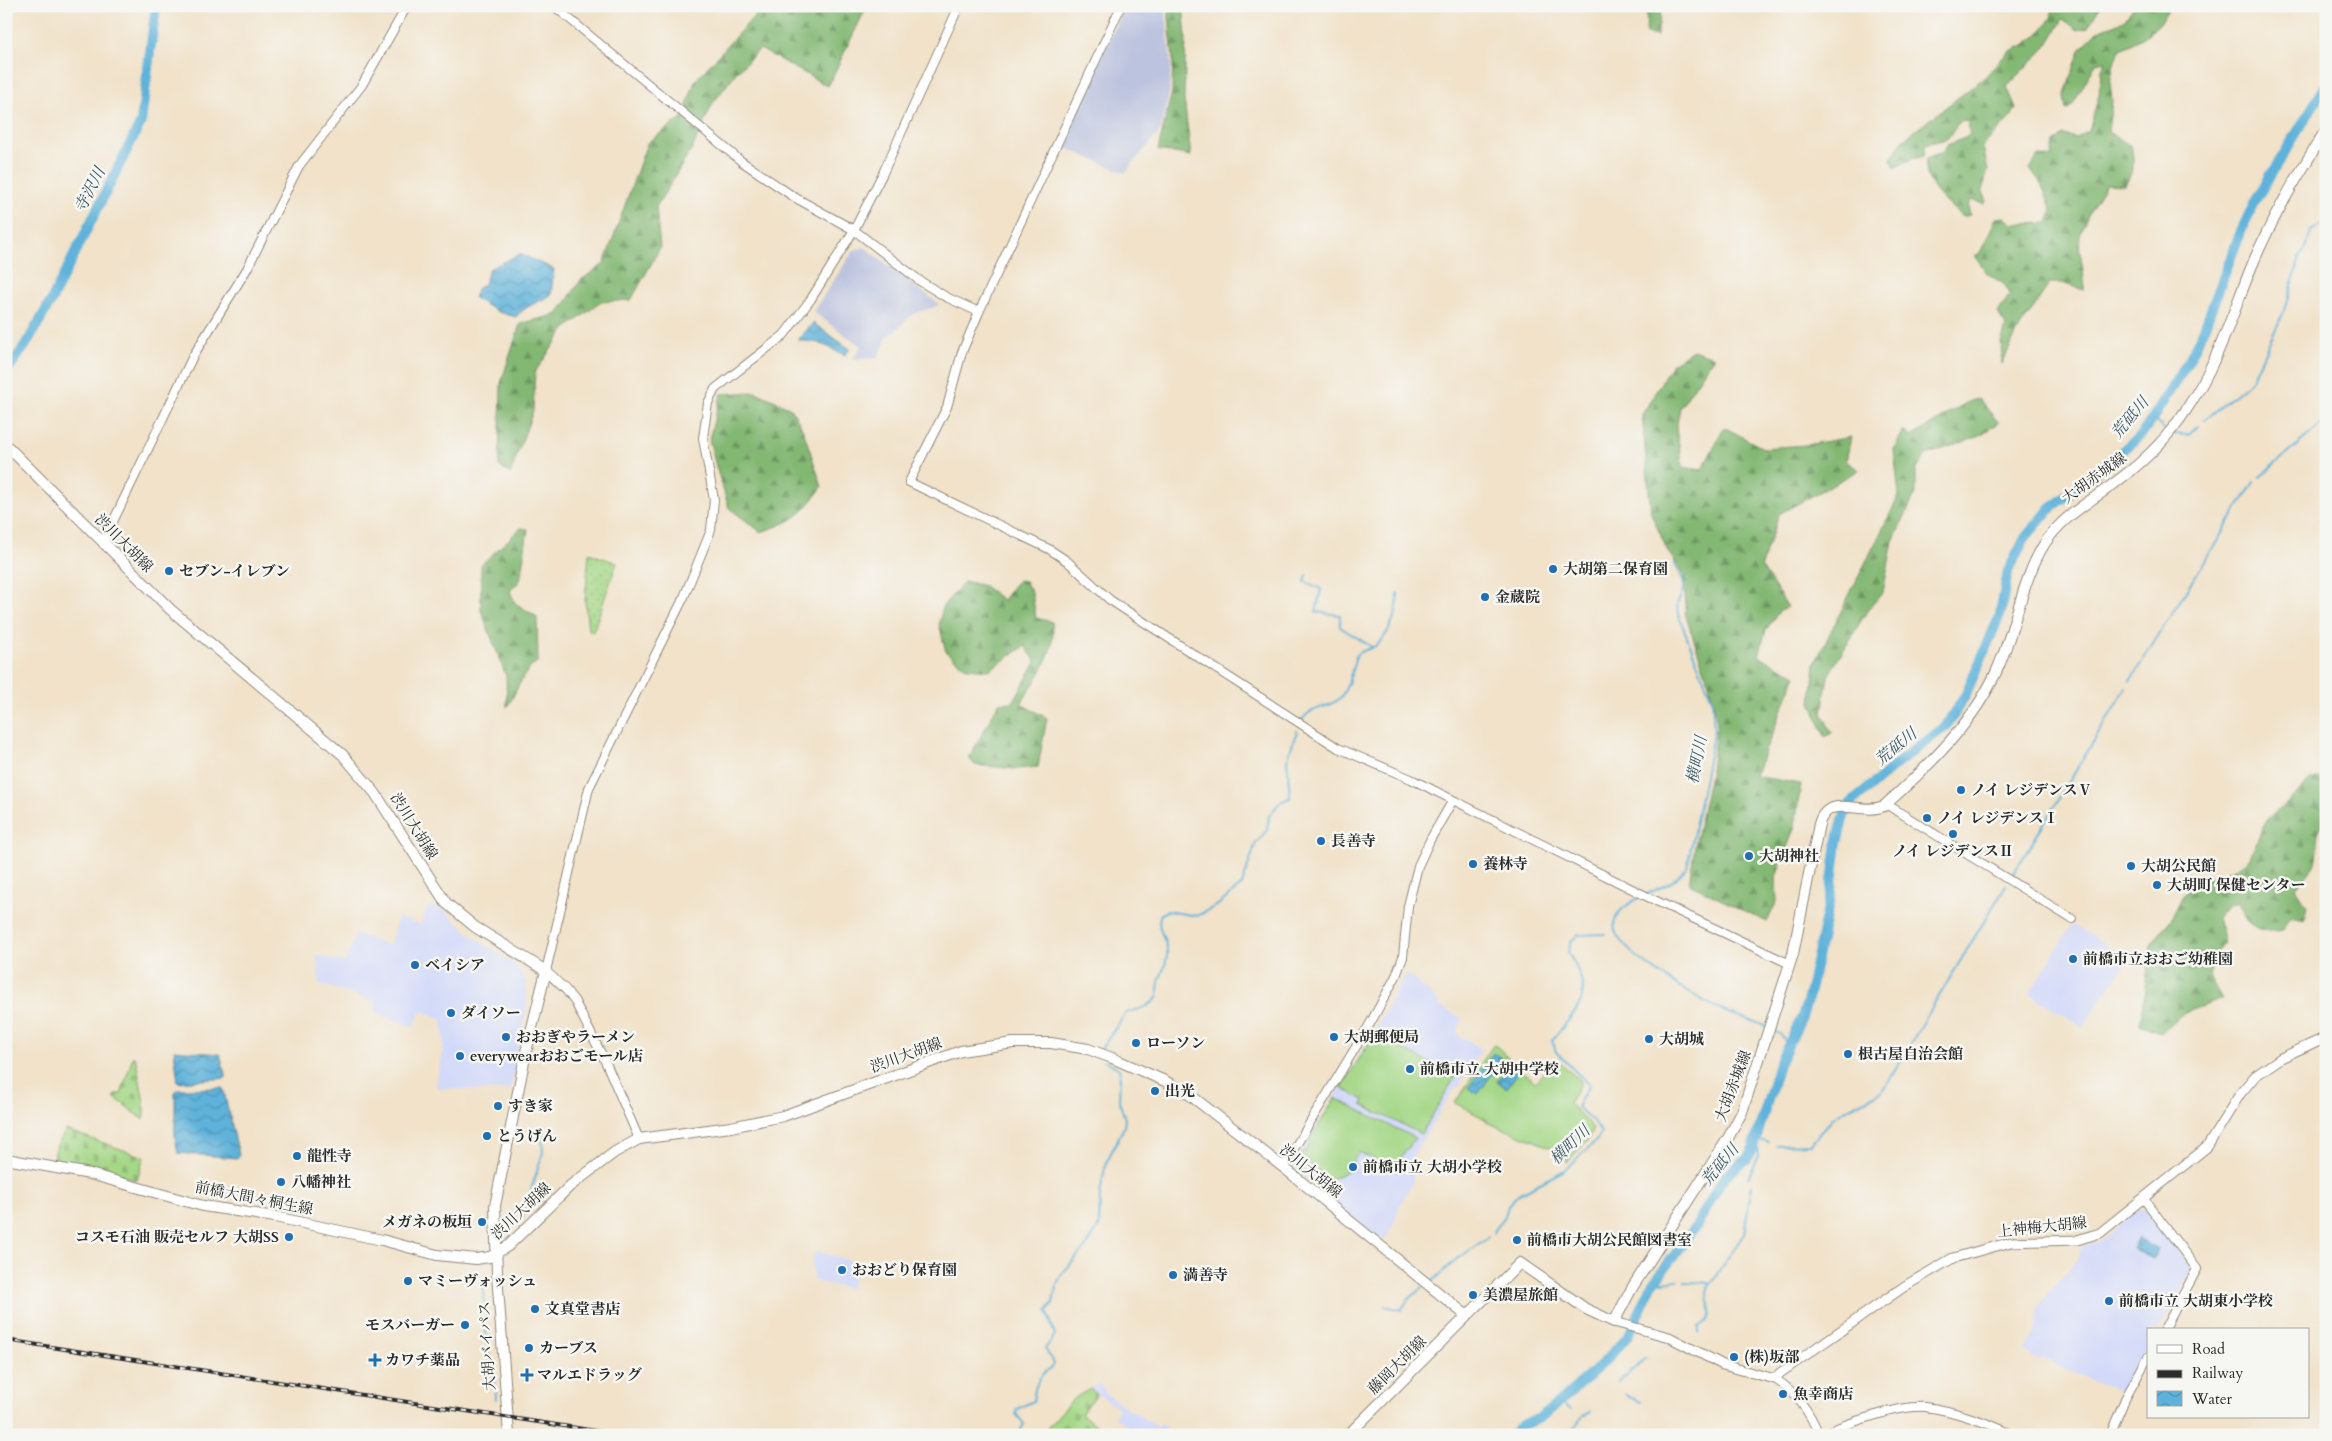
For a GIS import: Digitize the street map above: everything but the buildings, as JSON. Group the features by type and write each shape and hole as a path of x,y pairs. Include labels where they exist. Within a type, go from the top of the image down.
{"main road":[{"name":"大胡赤城線","path":"1616,1322 1632,1288 1728,1139 1742,1112 1790,964 1804,908 1820,818 1825,811 1834,806 1882,806 1941,750 1981,700 2006,649 2035,561 2051,534 2070,514 2119,480 2144,459 2168,434 2188,407 2214,362 2271,224 2326,130"},
{"name":"渋川大胡線","path":"6,445 171,610 343,755 375,793 446,903 475,927 546,971 526,1052 496,1196 494,1217 496,1254"},
{"name":"上神梅大胡線","path":"1775,1380 1780,1373 1905,1286 1945,1261 2011,1242 2077,1240 2092,1237 2105,1230 2207,1148 2240,1094 2255,1076 2281,1058 2326,1037"},
{"name":"渋川大胡線","path":"496,1254 512,1243 552,1202 586,1173 615,1152 639,1139 731,1127 783,1116 961,1051 1013,1043 1051,1043 1088,1050 1165,1081 1190,1095 1283,1167 1467,1316"},
{"name":"前橋大間々桐生線","path":"6,1159 90,1174 203,1206 275,1217 382,1240 437,1255 468,1260 496,1254"},
{"name":"大胡バイパス","path":"496,1254 509,1435"},
{"path":"1467,1316 1520,1263 1586,1309 1616,1322 1677,1340 1723,1365 1775,1380"},
{"name":"藤岡大胡線","path":"1348,1435 1467,1316"}],"street":[{"path":"104,544 107,534 199,343 247,269 299,166 362,85 407,6"},
{"path":"554,6 741,161 794,197 854,230 920,281 946,297 979,312"},
{"path":"639,1139 606,1063 579,1009 566,990 546,971 588,788 684,597 711,530 714,500 702,438 708,403 715,390 784,335 811,299 854,230 883,172 959,6"},
{"path":"1121,6 979,312 962,352 947,407 909,482 1049,548 1110,600 1338,748 1404,776 1650,898 1790,964"},
{"path":"1283,1167 1371,1022 1396,976 1404,957 1408,906 1418,866 1453,800"},
{"path":"1882,806 2072,919"},
{"path":"2144,1199 2197,1269 2165,1328"},
{"path":"2110,1435 2125,1400 2147,1359"},
{"path":"1775,1380 1796,1395 1820,1435 1858,1420 1924,1407 1990,1425 2013,1435"}],"shaded area":[{"path":"1125,6 1165,6 1171,64 1169,94 1161,130 1125,173 1061,146"},
{"path":"864,247 939,304 913,314 887,338 877,358 853,359 861,346 813,312 854,250"},
{"path":"428,906 442,908 471,935 515,965 523,975 526,983 527,1004 511,1089 491,1091 438,1088 436,1085 444,1048 442,1019 421,1011 414,1027 375,1013 376,1002 319,984 317,955 345,963 356,934 389,946 398,917 421,925"},
{"path":"2071,926 2075,926 2129,958 2083,1027 2029,994"},
{"path":"1408,975 1432,995 1441,1007 1461,1018 1457,1033 1479,1047 1480,1051 1413,1155 1413,1182 1399,1207 1386,1239 1381,1240 1294,1169 1293,1165 1375,1030 1404,976"},
{"name":"前橋市立 大胡東小学校","path":"2138,1210 2147,1211 2190,1268 2190,1273 2159,1328 2147,1328 2147,1349 2124,1391 2120,1393 2043,1359 2034,1358 2025,1350 2035,1333 2039,1308 2048,1294 2079,1257 2081,1249 2085,1245 2101,1241"},
{"path":"816,1251 852,1261 853,1277 851,1289 814,1281 812,1262"},
{"path":"1099,1384 1105,1389 1104,1392 1121,1404 1158,1427 1161,1423 1177,1435 1120,1435 1127,1425 1115,1417 1119,1409 1090,1389"}],"green space":[{"path":"782,6 867,6 828,86 760,49 736,73 713,103 692,149 656,207 660,248 631,300 601,302 565,329 535,372 533,411 510,474 499,466 501,383 520,324 558,314 581,280 604,264 647,143 683,117 695,81 757,13"},
{"path":"1168,6 1183,6 1186,36 1184,99 1191,156 1158,150 1172,92 1173,60"},
{"path":"1647,6 1662,6 1657,36 1646,34"},
{"path":"2053,6 2100,7 2088,27 2078,30 2063,19 2047,46 2007,87 2016,108 2011,117 1983,146 1988,171 1982,190 1987,201 1983,204 1971,200 1968,206 1970,215 1962,217 1936,192 1928,177 1926,159 1943,152 1947,145 1967,137 1970,133 1967,121 1959,122 1947,139 1926,144 1924,156 1912,159 1895,168 1891,158 1903,140 1985,77 2008,52 2024,45 2038,35 2051,18"},
{"path":"2134,6 2170,6 2160,23 2148,35 2121,49 2115,60 2110,82 2112,100 2108,132 2131,146 2133,161 2130,176 2125,185 2106,184 2084,222 2079,241 2084,290 2061,283 2050,283 2017,332 2002,364 2001,343 2006,326 1998,313 2010,294 2005,285 1987,273 1975,256 1980,253 1996,218 2004,217 2013,224 2048,223 2052,211 2041,183 2030,169 2038,156 2051,157 2054,143 2063,135 2077,138 2089,131 2099,95 2101,72 2106,61 2096,63 2072,106 2066,110 2064,97 2080,50 2096,32 2125,20"},
{"path":"1693,350 1714,357 1680,408 1676,429 1683,467 1702,470 1724,427 1763,448 1806,445 1851,437 1846,461 1859,470 1779,514 1761,566 1788,607 1780,610 1766,630 1759,656 1796,675 1755,776 1801,784 1795,826 1776,877 1777,901 1767,922 1689,884 1711,770 1717,723 1709,684 1685,613 1683,573 1668,552 1651,513 1642,415 1672,364"},
{"path":"756,392 791,408 803,430 822,487 809,505 790,521 761,532 729,508 709,439 721,394"},
{"path":"1978,398 1999,423 1975,438 1926,455 1916,471 1916,493 1893,541 1883,592 1867,611 1828,676 1822,713 1832,733 1825,737 1811,702 1815,663 1899,496 1894,449 1904,430 1911,437 1966,403"},
{"path":"521,528 528,529 520,581 510,591 515,603 537,617 538,661 528,670 507,707 506,676 481,610 481,565"},
{"path":"589,553 617,563 593,632 588,630 585,601"},
{"path":"1018,580 1025,581 1032,593 1036,618 1052,622 1052,644 1049,655 1021,704 1047,718 1038,767 1017,769 975,765 969,758 999,703 1013,702 1036,662 1025,646 989,670 967,668 946,652 939,624 943,606 965,581 984,586 1003,600"},
{"path":"2326,775 2326,821 2319,830 2315,863 2310,872 2295,888 2307,906 2304,920 2290,917 2283,930 2266,931 2249,922 2238,902 2228,905 2217,918 2224,942 2213,955 2210,978 2222,999 2182,1014 2161,1033 2140,1024 2151,945 2171,919 2191,884 2233,870 2249,859 2267,819 2283,807 2310,780"},
{"path":"1374,1035 1456,1076 1421,1134 1362,1105 1364,1100 1341,1088"},
{"path":"1494,1044 1535,1082 1556,1060 1580,1080 1581,1084 1569,1103 1593,1128 1588,1140 1567,1162 1550,1147 1486,1122 1487,1120 1455,1103"},
{"path":"133,1056 136,1060 144,1102 144,1120 114,1097 116,1094 121,1094"},
{"path":"1335,1098 1415,1138 1401,1158 1406,1161 1399,1172 1359,1152 1346,1172 1329,1180 1300,1156 1310,1145 1308,1143"},
{"path":"66,1130 144,1157 137,1180 52,1162 57,1145"},
{"path":"1090,1389 1097,1394 1081,1414 1103,1430 1100,1435 1041,1435 1073,1399"}],"water":[{"path":"520,254 554,269 551,295 528,307 516,317 498,312 474,298 477,289 485,283 489,269"},
{"path":"813,323 850,349 845,355 819,343 798,340"},
{"path":"174,1050 220,1054 226,1078 178,1082"},
{"path":"1493,1053 1503,1059 1478,1094 1468,1088"},
{"path":"1509,1064 1519,1071 1507,1088 1497,1082"},
{"path":"223,1088 239,1155 237,1158 178,1153 175,1137 175,1092 179,1089"},
{"path":"2139,1238 2158,1249 2153,1259 2133,1249"}],"waterway":[{"name":"寺沢川","path":"6,372 25,346 51,301 141,122 156,6"},
{"name":"荒砥川","path":"1513,1435 1522,1425 1540,1418 1563,1399 1603,1363 1629,1335 1652,1285 1697,1225 1726,1175 1747,1159 1753,1149 1779,1064 1802,1017 1809,995 1830,898 1837,843 1844,816 1850,804 1898,763 1946,726 1965,696 2000,615 2008,571 2025,538 2049,510 2141,435 2152,419 2189,360 2203,331 2241,231 2256,199 2326,85"},
{"path":"2205,420 2252,380 2286,307 2300,257 2306,248 2311,231 2320,225"},
{"name":"寺沢川","path":"47,305 66,265 70,267"},
{"path":"2152,419 2164,429"},
{"path":"2260,477 2326,420"},
{"path":"2173,434 2189,435 2198,426"},
{"path":"2130,681 2254,482"},
{"name":"横町川","path":"1647,894 1670,883 1687,868 1714,730 1712,700 1678,614 1678,603 1684,587 1674,563"},
{"path":"1307,575 1305,582 1321,589 1316,612 1340,615 1340,627 1372,647"},
{"path":"1302,721 1309,713 1339,699 1348,684 1357,654 1378,644 1390,627 1397,606 1398,593"},
{"path":"2012,876 2126,688"},
{"path":"1101,1049 1126,1013 1147,1006 1158,997 1159,984 1167,951 1159,925 1161,914 1167,911 1197,916 1218,905 1242,885 1255,845 1267,830 1269,816 1280,802 1290,798 1287,760 1297,731"},
{"path":"1776,1145 1811,1144 1833,1117 1882,1091 2006,885"},
{"path":"1642,896 1631,902 1617,915 1614,927 1622,942 1662,976 1695,996 1709,1004 1767,1027"},
{"name":"横町川","path":"1493,1233 1505,1216 1508,1206 1517,1195 1563,1171 1597,1140 1602,1132 1577,1107 1589,1085 1556,1052 1552,1040 1571,1018 1581,999 1583,990 1577,968 1568,953 1571,941 1578,935 1605,934"},
{"path":"1773,1030 1781,1035 1789,1046"},
{"path":"1018,1435 1024,1424 1016,1414 1017,1409 1033,1401 1039,1380 1054,1363 1045,1349 1055,1335 1047,1311 1053,1303 1056,1286 1062,1274 1088,1244 1099,1226 1100,1193 1106,1163 1124,1127 1125,1119 1119,1101 1119,1069 1105,1060"},
{"path":"511,1227 522,1219 543,1152 542,1130"},
{"path":"1748,1178 1759,1156 1757,1139 1769,1143"},
{"path":"1685,1282 1711,1283 1744,1234 1752,1185"},
{"name":"横町川","path":"1432,1282 1455,1261 1488,1237"},
{"path":"482,1279 484,1302"},
{"path":"1657,1279 1662,1282 1678,1280"},
{"path":"1699,1333 1699,1327 1710,1316 1707,1295 1711,1283"},
{"name":"横町川","path":"1385,1306 1401,1310 1408,1300 1423,1287"},
{"path":"484,1320 488,1345"},
{"path":"489,1351 494,1384"},
{"path":"1618,1383 1646,1357"},
{"path":"496,1390 496,1399"},
{"path":"1625,1395 1641,1402"},
{"path":"1560,1402 1571,1409"},
{"path":"1568,1435 1583,1416 1591,1411"}],"railway":[{"path":"6,1340 622,1435"}],"place":[{"name":"大胡第二保育園","path":"1553,569"},
{"name":"セブン-イレブン","path":"169,571"},
{"name":"金蔵院","path":"1485,597"},
{"name":"ノイ レジデンスⅤ","path":"1961,790"},
{"name":"ノイ レジデンスⅠ","path":"1927,818"},
{"name":"ノイ レジデンスⅡ","path":"1953,834"},
{"name":"長善寺","path":"1321,841"},
{"name":"大胡神社","path":"1749,856"},
{"name":"養林寺","path":"1473,864"},
{"name":"大胡公民館","path":"2131,866"},
{"name":"大胡町 保健センター","path":"2157,885"},
{"name":"前橋市立おおご幼稚園","path":"2073,959"},
{"name":"ベイシア","path":"415,965"},
{"name":"ダイソー","path":"451,1013"},
{"name":"おおぎやラーメン","path":"506,1037"},
{"name":"大胡郵便局","path":"1334,1037"},
{"name":"大胡城","path":"1649,1039"},
{"name":"ローソン","path":"1136,1043"},
{"name":"根古屋自治会館","path":"1848,1054"},
{"name":"everywearおおごモール店","path":"460,1056"},
{"name":"前橋市立 大胡中学校","path":"1410,1069"},
{"name":"出光","path":"1155,1091"},
{"name":"すき家","path":"498,1106"},
{"name":"とうげん","path":"487,1136"},
{"name":"龍性寺","path":"297,1156"},
{"name":"前橋市立 大胡小学校","path":"1353,1167"},
{"name":"八幡神社","path":"281,1182"},
{"name":"メガネの板垣","path":"482,1222"},
{"name":"コスモ石油 販売セルフ 大胡SS","path":"289,1237"},
{"name":"前橋市大胡公民館図書室","path":"1517,1240"},
{"name":"おおどり保育園","path":"842,1270"},
{"name":"満善寺","path":"1173,1275"},
{"name":"マミーヴォッシュ","path":"408,1281"},
{"name":"美濃屋旅館","path":"1473,1295"},
{"name":"前橋市立 大胡東小学校","path":"2109,1301"},
{"name":"文真堂書店","path":"535,1309"},
{"name":"モスバーガー","path":"465,1325"},
{"name":"カーブス","path":"529,1348"},
{"name":"(株)坂部","path":"1734,1357"},
{"name":"カワチ薬品","path":"375,1360"},
{"name":"マルエドラッグ","path":"527,1375"},
{"name":"魚幸商店","path":"1783,1394"}]}
